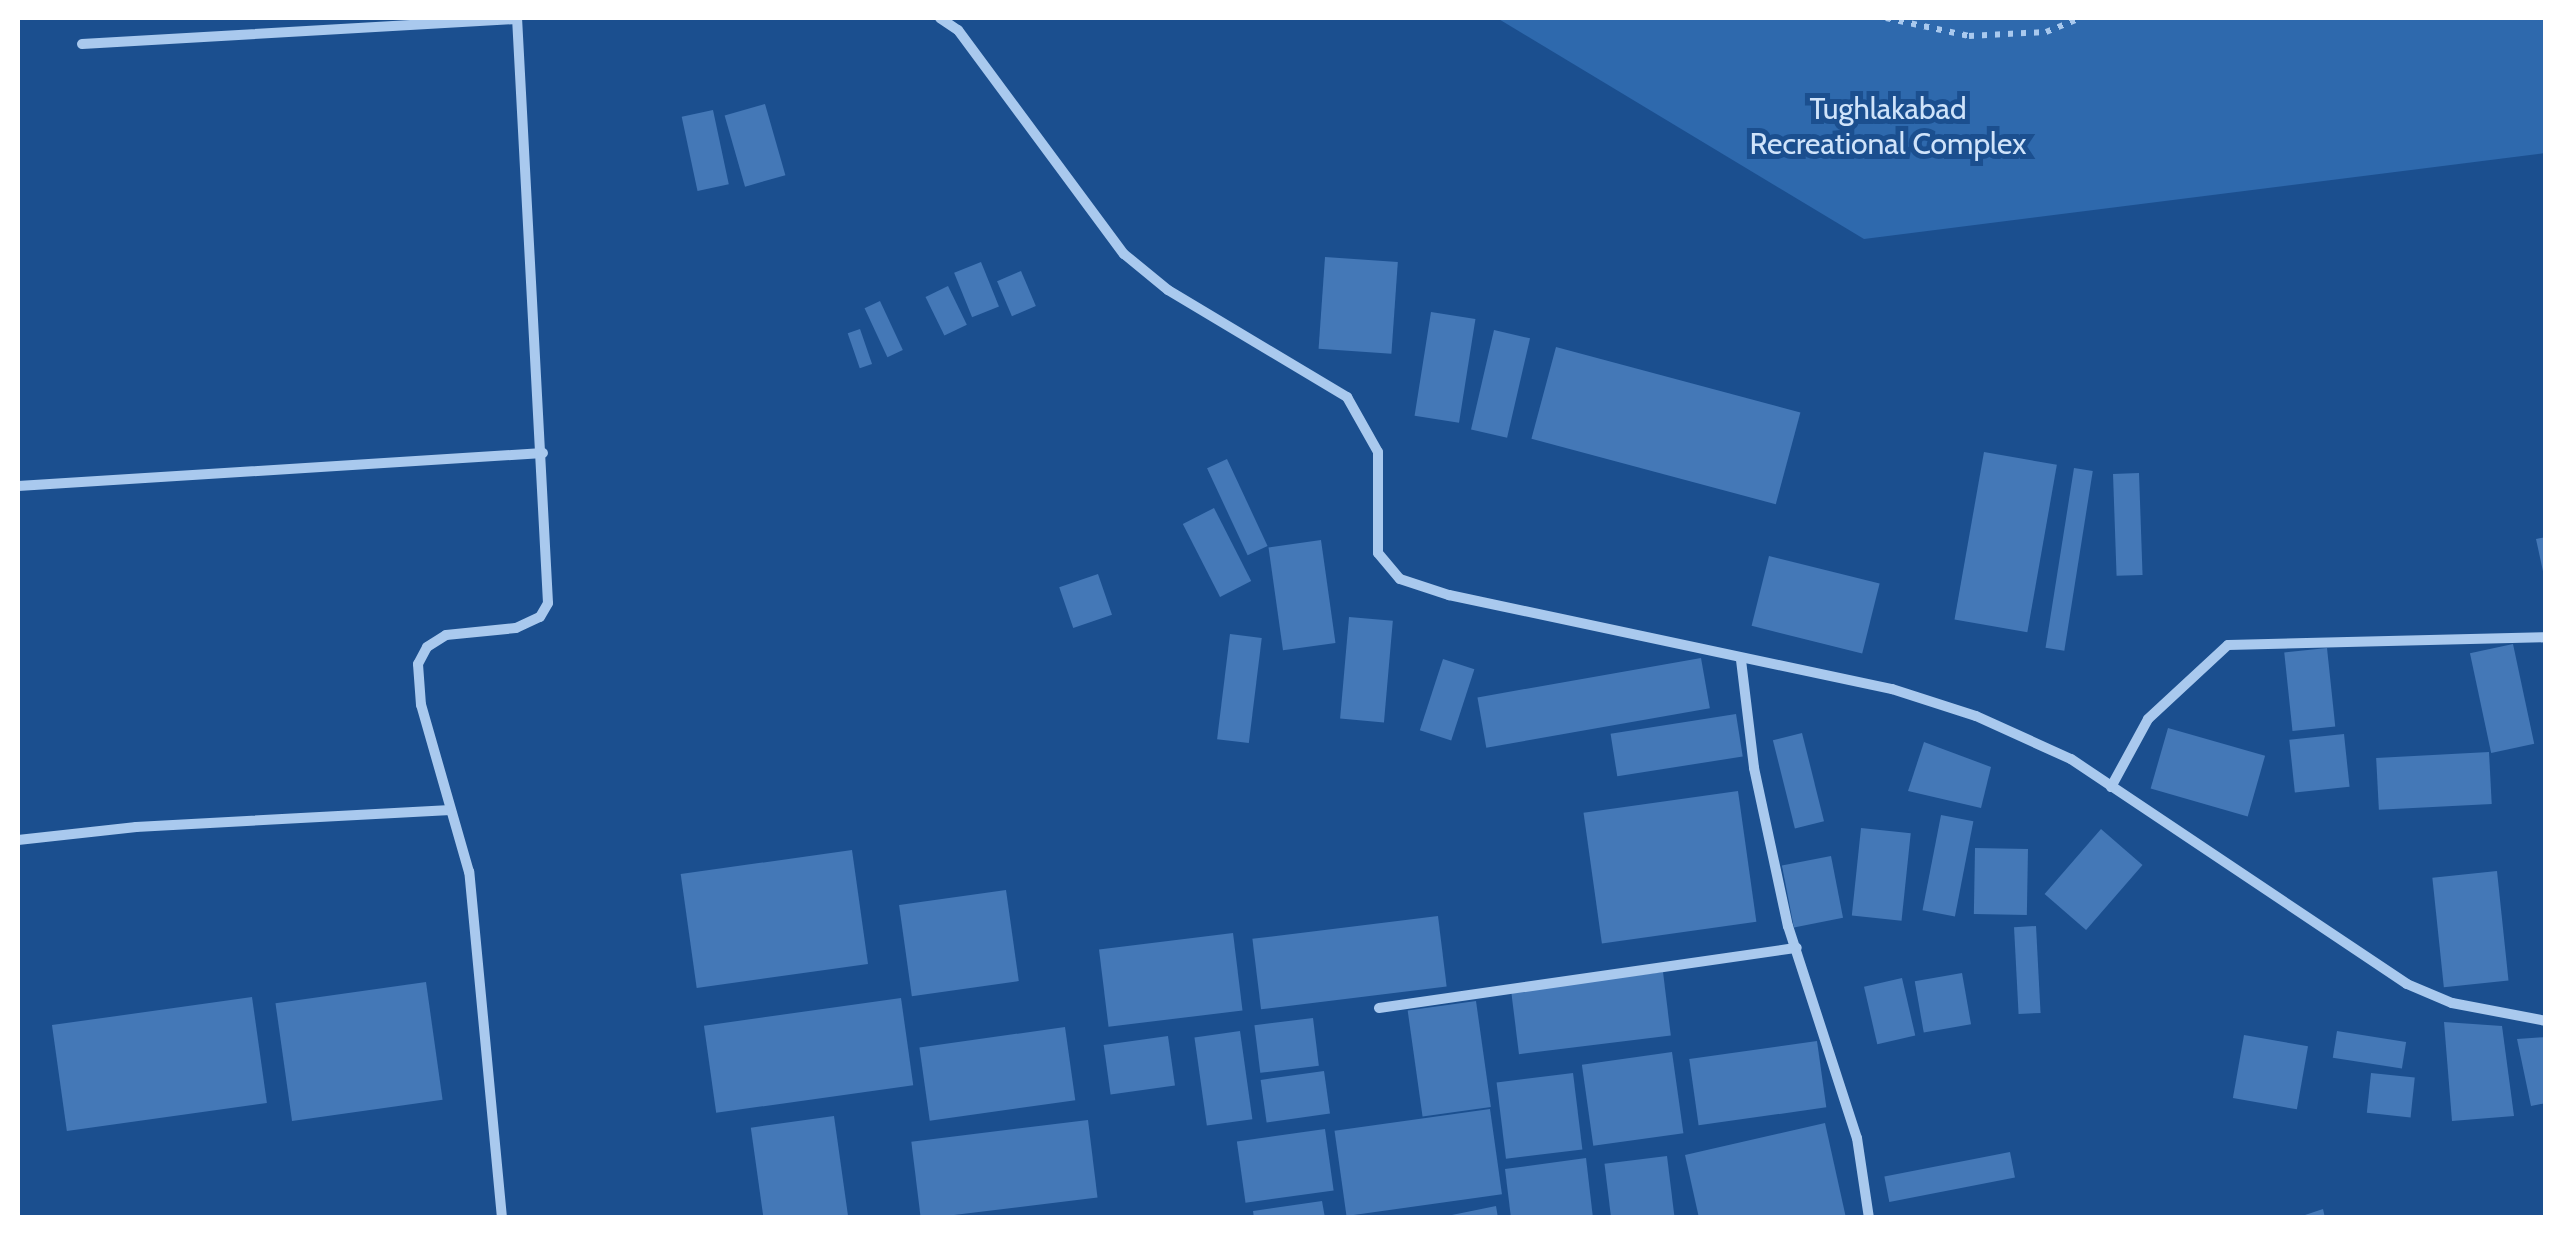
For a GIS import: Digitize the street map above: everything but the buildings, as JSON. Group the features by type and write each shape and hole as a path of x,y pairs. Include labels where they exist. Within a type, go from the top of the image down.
{"street":[{"path":"82,44 517,18 548,603 540,617 516,628 446,635 427,647 418,664 421,706 451,810 479,941 502,1218"},
{"path":"940,18 958,30 1124,254 1168,290 1347,397 1378,452 1376,537 1386,568 1449,595 1892,689 1976,716 2071,760 2407,984 2452,1003 2546,1022"},
{"path":"18,486 543,453"},
{"path":"2112,787 2148,719 2174,688 2228,645 2546,637"},
{"path":"1742,660 1754,768 1796,948 1857,1138 1869,1218"},
{"path":"18,840 136,826 451,810"},
{"path":"1380,1008 1796,948"}],"path":[{"path":"1886,18 1969,36 2046,32 2081,18"}],"green space":[{"name":"Tughlakabad Recreational Complex","path":"1497,18 2545,18 2545,153 1864,239"}]}
